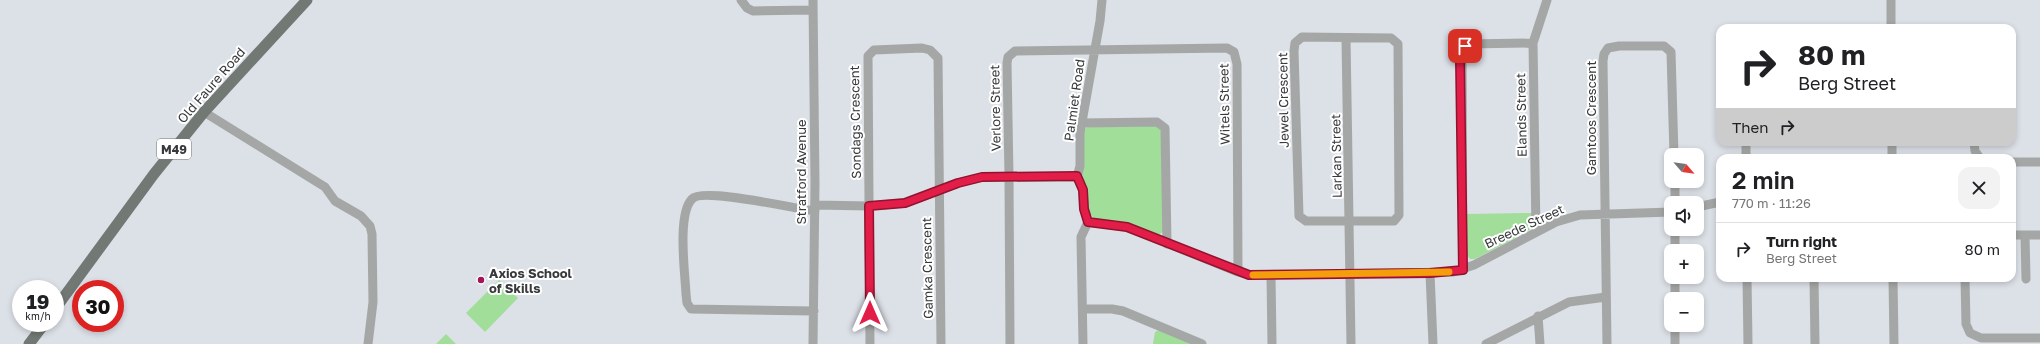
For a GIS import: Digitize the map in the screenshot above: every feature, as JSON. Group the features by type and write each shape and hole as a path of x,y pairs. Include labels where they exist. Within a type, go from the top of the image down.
{"main road":[{"name":"Old Faure Road","path":"64,297 154,174 204,112 307,0"},
{"path":"29,344 38,332"}],"street":[{"path":"741,0 747,8 753,10 813,10"},
{"name":"Stratford Avenue","path":"813,0 815,208 813,344"},
{"name":"Palmiet Road","path":"1088,222 1084,209 1083,190 1077,176 1080,166 1082,123 1102,0"},
{"name":"Elands Street","path":"1536,232 1533,43 1547,0"},
{"path":"1891,0 1891,24"},
{"name":"Jewel Crescent","path":"1302,36 1391,38 1398,44 1399,215 1394,221 1350,222 1306,221 1299,216 1294,51 1297,40 1302,36"},
{"name":"Larkan Street","path":"1346,38 1351,344"},
{"path":"1463,270 1462,52 1468,44 1533,43"},
{"name":"Gamtoos Crescent","path":"1605,215 1603,61 1604,54 1608,48 1619,46 1664,46 1671,52 1674,148"},
{"name":"Sondags Crescent","path":"869,206 867,62 870,52 874,50 922,48 930,50 938,58 939,192"},
{"name":"Witels Street","path":"1095,49 1227,48 1234,52 1237,64 1238,272"},
{"name":"Verlore Street","path":"1009,176 1008,57 1011,53 1021,50 1095,49"},
{"path":"204,112 325,186 336,201 367,221 372,234 373,302 368,344"},
{"path":"1082,123 1157,122 1165,128 1167,244"},
{"path":"2016,162 2040,162"},
{"path":"814,312 691,309 687,303 686,294 684,231 687,208 691,199 697,195 734,197 815,208 869,206 905,203 970,180 1009,176 1077,176"},
{"path":"1009,176 1010,344"},
{"name":"Gamka Crescent","path":"939,192 941,344"},
{"path":"1704,205 1716,203"},
{"path":"869,206 870,344"},
{"name":"Breede Street","path":"1088,222 1127,227 1238,272 1249,275 1430,273 1463,270 1536,232 1569,217 1580,215 1664,212"},
{"path":"1605,215 1607,344"},
{"path":"1083,344 1081,237 1088,222"},
{"path":"2016,235 2040,235"},
{"path":"2025,235 2026,279"},
{"path":"1430,273 1433,344"},
{"path":"1271,275 1272,344"},
{"path":"1747,282 1748,344"},
{"path":"1814,282 1815,344"},
{"path":"1893,282 1894,344"},
{"path":"1965,282 1966,324 1970,333 1981,338 2040,338"},
{"path":"1486,344 1538,316 1574,300 1606,298"},
{"path":"1083,309 1112,309 1123,311 1202,344"},
{"path":"1538,316 1540,344"},
{"path":"1675,332 1675,344"}],"green space":[{"path":"1156,125 1162,129 1163,232 1158,235 1124,222 1094,218 1086,202 1082,175 1082,148 1085,129 1089,126"},
{"path":"1532,213 1531,228 1527,232 1475,259 1470,259 1467,255 1465,214"},
{"path":"499,280 518,298 485,332 466,313"},
{"path":"1159,330 1194,344 1153,344 1155,332"},
{"path":"446,334 456,344 436,344"}],"slow traffic":[{"path":"1253,275 1449,272"}],"place":[{"name":"Axios School of Skills","path":"481,280"}],"route":[{"path":"870,313 869,206 905,203 939,192 958,183 982,177 1077,176 1083,190 1084,209 1088,222 1127,227 1238,272 1249,275 1430,273 1463,270 1460,59 1465,46"}]}
